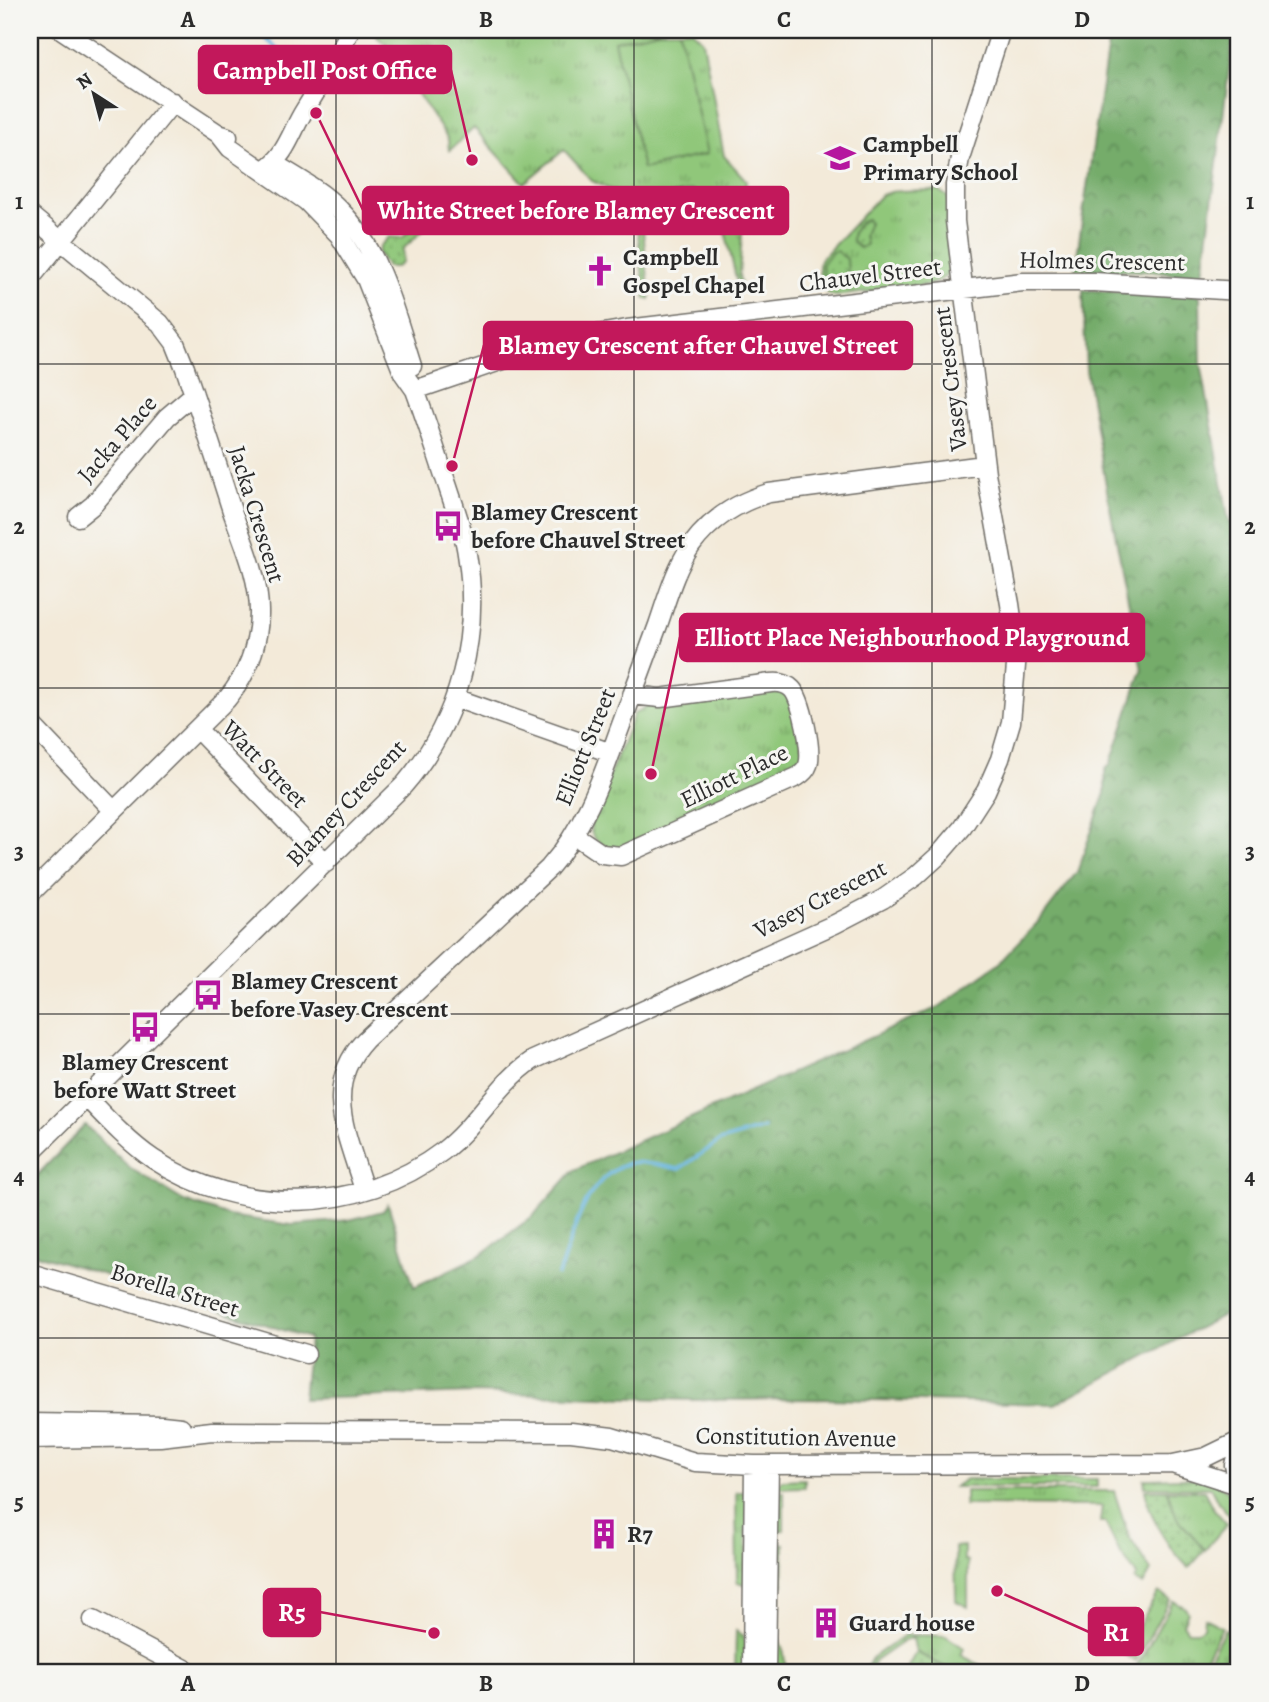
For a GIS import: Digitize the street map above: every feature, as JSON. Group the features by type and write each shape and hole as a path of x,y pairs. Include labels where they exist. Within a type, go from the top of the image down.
{"street":[{"name":"Blamey Crescent","path":"62,30 219,134 234,139 330,212 353,224 369,248 368,273"},
{"path":"267,164 297,127 330,71 350,30"},
{"name":"Vasey Crescent","path":"86,1097 144,1152 174,1171 212,1188 250,1198 292,1202 335,1198 364,1190 402,1177 445,1150 473,1123 511,1079 533,1060 863,911 916,876 950,843 980,802 997,766 1008,732 1015,687 1017,654 1014,628 984,465 955,221 955,186 960,158 1000,30"},
{"path":"30,279 173,103"},
{"name":"Blamey Crescent","path":"30,1153 409,780 435,742 455,698 466,659 472,607 462,529 415,390 403,373 388,315 368,273 345,243 330,212"},
{"name":"Jacka Crescent","path":"30,215 163,326 179,352 253,573 259,611 253,651 244,674 228,699 30,894"},
{"name":"Holmes Crescent","path":"964,289 1059,281 1239,291"},
{"name":"Chauvel Street","path":"415,390 582,335 964,289"},
{"name":"Jacka Place","path":"78,517 93,505 172,411 194,394"},
{"name":"Elliott Street","path":"364,1190 340,1100 341,1081 350,1060 365,1040 549,868 574,835 594,797 682,561 699,537 732,509 759,496 786,490 984,465"},
{"name":"Elliott Place","path":"574,835 605,855 624,855 797,777 808,766 809,746 800,703 793,690 784,684 771,683 660,698 632,695"},
{"path":"455,698 611,753"},
{"path":"30,723 114,811"},
{"name":"Watt Street","path":"198,730 326,863"},
{"name":"Borella Street","path":"30,1273 306,1354"},
{"name":"Constitution Avenue","path":"30,1423 162,1425 212,1431 570,1432 612,1437 695,1462 761,1465 1173,1464 1212,1456 1239,1443"},
{"name":"Constitution Avenue","path":"30,1439 160,1437 212,1431"},
{"path":"1239,1443 1234,1465 1239,1486"},
{"name":"Constitution Avenue","path":"1173,1464 1239,1486"},
{"path":"761,1465 761,1623 766,1672"},
{"path":"93,1620 191,1672"},
{"path":"752,1672 761,1623"}],"green space":[{"path":"379,30 692,30 703,41 724,156 746,180 739,275 741,286 738,287 724,226 700,206 699,195 693,190 640,201 650,299 645,299 635,206 615,196 617,193 592,181 564,150 524,183 474,128 449,151 448,139 377,37"},
{"path":"663,30 679,30 707,154 643,169 614,41"},
{"path":"1110,30 1234,30 1202,282 1164,272 1075,269"},
{"path":"452,185 459,186 466,195 463,208 447,208 403,249 402,263 396,267 387,267 378,253 380,246 389,237 402,238 452,192"},
{"path":"938,190 948,197 952,231 952,264 946,275 928,285 836,296 826,292 819,277 820,260 881,195 895,191"},
{"path":"867,219 869,223 864,235 866,245 860,248 853,243 852,235 858,225"},
{"path":"836,251 847,259 848,275 824,278 822,265 832,252"},
{"path":"1083,290 1200,295 1201,363 1229,523 1239,521 1239,1307 1055,1404 824,1399 694,1400 473,1393 303,1399 309,1338 30,1252 30,1183 85,1125 130,1168 184,1201 229,1216 292,1225 349,1220 383,1211 388,1204 414,1287 481,1255 533,1216 574,1170 939,1007 1000,962 1040,920 1077,872 1105,793 1105,770 1110,765 1142,670 1086,370"},
{"path":"777,688 789,693 805,755 799,769 613,851 595,839 591,831 592,819 634,714 649,705"},
{"path":"1196,1478 1207,1481 1229,1492 1239,1502 1239,1510 1232,1518 1218,1502 1211,1488 1145,1487 1144,1479"},
{"path":"805,1479 805,1487 774,1488 782,1480"},
{"path":"966,1479 1097,1479 1097,1487 954,1487"},
{"path":"1145,1490 1167,1490 1177,1518 1205,1550 1189,1568 1161,1532 1151,1512"},
{"path":"1167,1490 1204,1491 1213,1508 1227,1524 1205,1550 1177,1518"},
{"path":"965,1491 1114,1491 1129,1537 1151,1571 1143,1585 1134,1580 1137,1575 1120,1553 1105,1522 1100,1522 1102,1506 965,1505"},
{"path":"736,1492 747,1492 747,1585 737,1582"},
{"path":"773,1492 784,1492 784,1530 777,1531"},
{"path":"776,1543 784,1544 783,1585 772,1585"},
{"path":"964,1546 964,1561 968,1562 968,1607 956,1601 955,1547"},
{"path":"1158,1592 1170,1599 1136,1661 1123,1654"},
{"path":"1173,1601 1188,1612 1183,1624 1188,1631 1198,1631 1203,1627 1204,1618 1222,1627 1198,1672 1134,1672"},
{"path":"1225,1629 1238,1636 1218,1672 1202,1672"},
{"path":"736,1630 744,1636 747,1672 735,1672"},
{"path":"776,1630 784,1654 786,1672 772,1672"},
{"path":"905,1635 912,1635 911,1639 875,1661 869,1672 864,1672 872,1658"},
{"path":"912,1635 946,1636 964,1648 961,1655 992,1672 954,1672 916,1652"},
{"path":"916,1652 954,1672 932,1672 921,1666 917,1672 905,1672"}],"waterway":[{"path":"255,30 298,66"},
{"path":"558,1275 582,1209 601,1181 614,1170 634,1162 679,1169 720,1141 764,1128"}],"place":[{"name":"White Street before Blamey Crescent","path":"316,113"},
{"name":"Campbell Primary School","path":"840,158"},
{"name":"Campbell Post Office","path":"472,160"},
{"name":"Campbell Gospel Chapel","path":"600,271"},
{"name":"Blamey Crescent after Chauvel Street","path":"452,466"},
{"name":"Blamey Crescent before Chauvel Street","path":"448,526"},
{"name":"Elliott Place Neighbourhood Playground","path":"651,774"},
{"name":"Blamey Crescent before Vasey Crescent","path":"208,995"},
{"name":"Blamey Crescent before Watt Street","path":"145,1027"},
{"name":"R7","path":"604,1534"},
{"name":"R1","path":"997,1591"},
{"name":"Guard house","path":"826,1623"},
{"name":"R5","path":"434,1633"}]}
